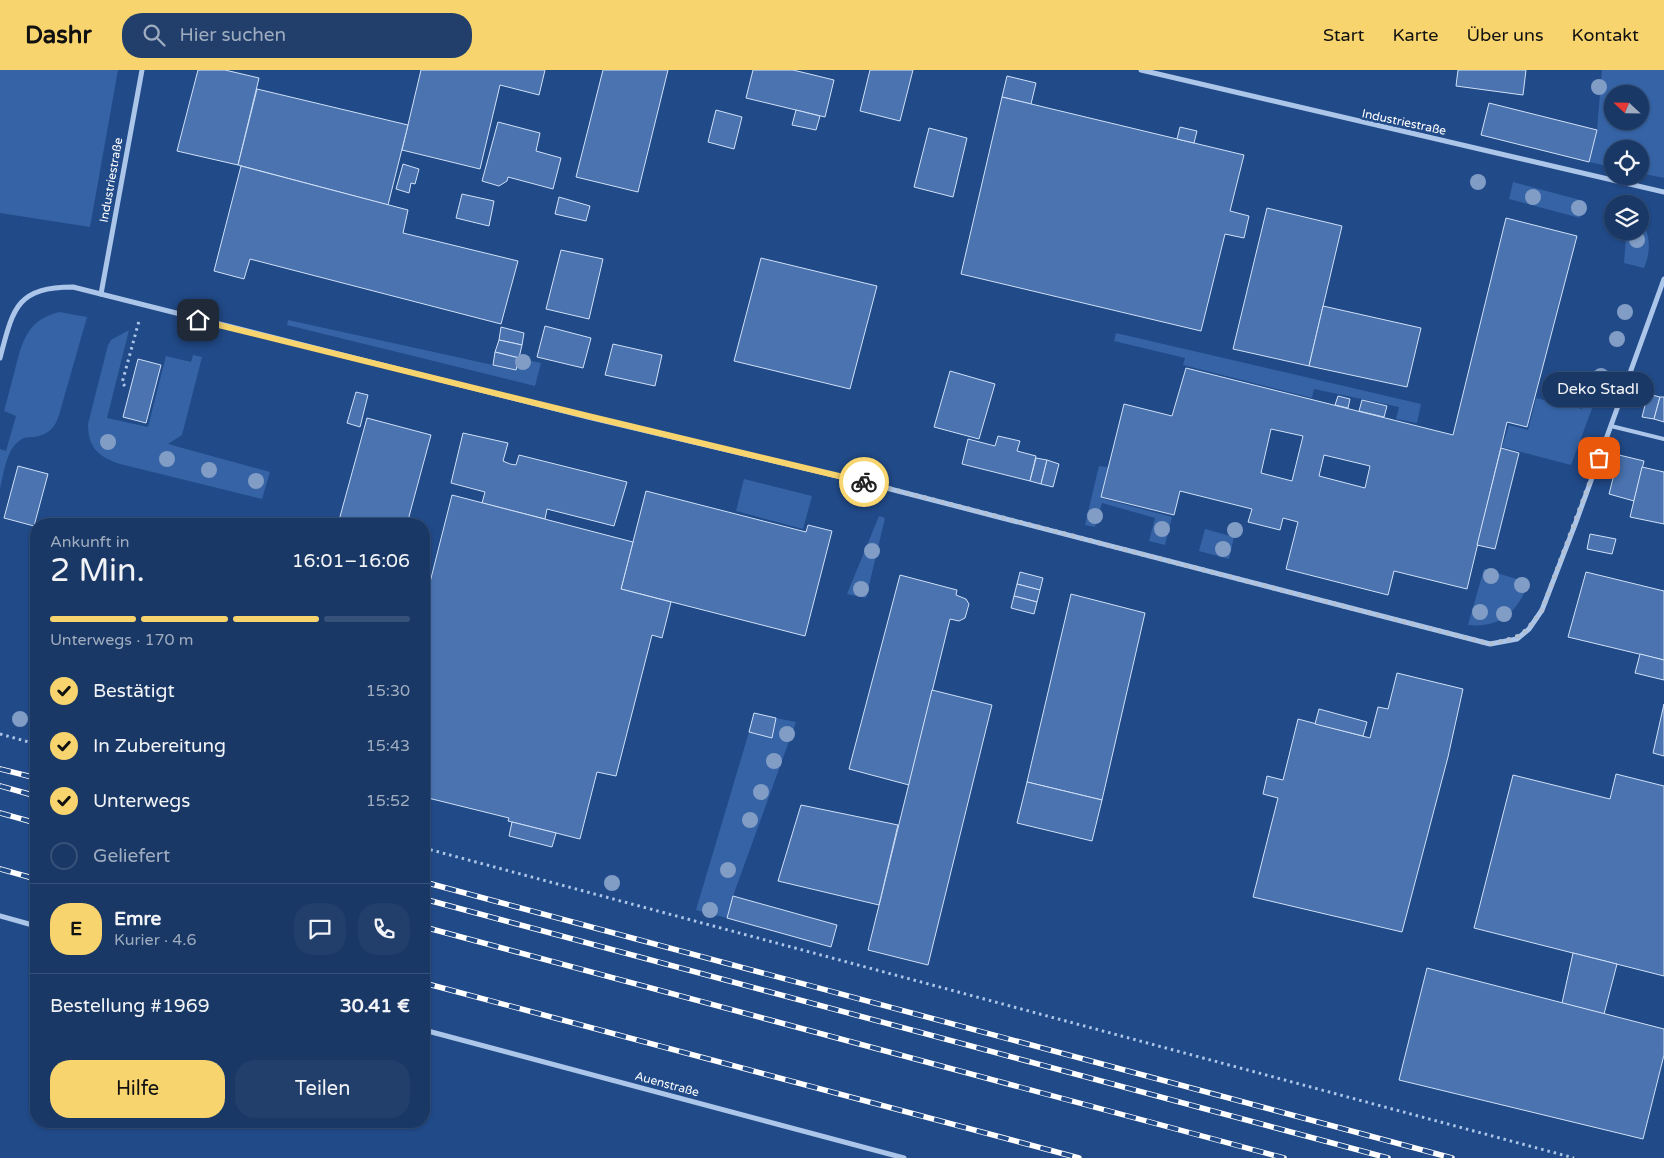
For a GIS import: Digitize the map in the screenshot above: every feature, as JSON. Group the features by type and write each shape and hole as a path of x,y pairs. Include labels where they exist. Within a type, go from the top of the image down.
{"street":[{"name":"Industriestraße","path":"101,294 142,70"},
{"name":"Industriestraße","path":"1141,70 1664,192"},
{"path":"0,358 16,309 25,298 38,291 53,287 73,288 597,419 863,482 1490,644 1516,638 1529,629 1542,610 1664,279"},
{"path":"0,916 30,924"},
{"name":"Auenstraße","path":"430,1032 904,1158"}],"lane":[{"path":"1611,426 1664,439"}],"path":[{"path":"125,386 122,383 143,305"},
{"path":"0,734 30,742"},
{"path":"430,850 1574,1158"}],"shaded area":[{"path":"0,70 118,70 90,227 0,213"},
{"path":"1602,70 1664,70 1664,178 1649,175 1649,140 1604,140 1604,165 1589,162 1597,130"},
{"path":"1513,182 1584,201 1580,218 1509,199"},
{"path":"1626,240 1648,240 1649,249 1644,268 1624,263"},
{"path":"59,312 87,317 59,415 53,427 47,433 23,438 12,448 6,461 0,489 0,449 6,451 16,416 4,411 20,350 33,326 40,320"},
{"path":"288,320 516,370 519,358 541,363 535,386 287,325"},
{"path":"129,330 107,418 148,427 166,356 191,362 193,355 202,357 182,435 168,444 270,472 262,499 120,464 106,458 96,450 90,439 88,424 108,345 111,340"},
{"path":"1116,333 1421,404 1417,423 1396,419 1399,407 1314,389 1312,398 1183,365 1185,358 1114,341"},
{"path":"1594,379 1602,382 1571,465 1502,447 1509,425 1528,430 1536,398 1582,409"},
{"path":"1099,466 1108,467 1101,498 1172,517 1165,545 1149,541 1155,518 1102,503 1095,527 1085,525"},
{"path":"744,479 812,496 803,529 736,511"},
{"path":"879,516 885,518 866,598 847,594"},
{"path":"1205,529 1234,537 1229,559 1199,551"},
{"path":"1484,569 1529,583 1519,603 1506,616 1490,624 1468,625"},
{"path":"776,718 796,722 733,896 727,918 696,910 749,732 772,738"}],"building":[{"path":"198,70 225,70 259,78 238,165 177,151"},
{"path":"421,70 545,70 539,95 500,85 480,169 402,150"},
{"path":"603,70 668,70 638,192 576,177"},
{"path":"753,70 793,70 834,80 825,117 746,98"},
{"path":"870,70 913,70 900,121 860,111"},
{"path":"1458,70 1526,70 1523,95 1456,86"},
{"path":"1007,76 1036,83 1031,104 1002,97"},
{"path":"257,89 408,125 388,205 238,165"},
{"path":"1002,97 1244,155 1230,211 1249,216 1244,238 1225,234 1201,331 961,274"},
{"path":"1489,103 1597,130 1589,162 1481,135"},
{"path":"716,110 742,117 734,149 708,142"},
{"path":"796,110 820,116 816,130 792,125"},
{"path":"498,122 540,133 536,151 561,158 553,189 508,177 507,181 499,186 482,181"},
{"path":"1180,127 1197,131 1194,143 1177,139"},
{"path":"929,128 967,138 953,197 914,187"},
{"path":"403,164 419,169 415,184 411,183 409,193 396,189"},
{"path":"241,166 408,210 403,233 518,261 501,324 250,259 244,279 214,271"},
{"path":"462,194 494,201 489,226 456,218"},
{"path":"559,197 590,206 586,221 555,214"},
{"path":"1267,208 1342,226 1309,366 1233,349"},
{"path":"1506,218 1577,236 1527,427 1507,422 1467,589 1394,571 1388,595 1286,569 1298,522 1283,518 1280,530 1248,522 1252,509 1180,491 1174,515 1101,497 1124,404 1172,416 1186,368 1453,435","holes":["1271,429 1303,436 1292,481 1261,473","1324,455 1370,466 1365,488 1319,476"]},
{"path":"561,250 603,259 589,319 546,309"},
{"path":"761,258 877,286 850,389 734,361"},
{"path":"1323,306 1421,328 1407,387 1309,366"},
{"path":"545,326 591,338 583,368 537,357"},
{"path":"501,327 524,333 522,345 499,340"},
{"path":"499,340 522,345 519,358 495,352"},
{"path":"613,344 662,355 655,386 605,375"},
{"path":"495,352 519,358 516,370 493,365"},
{"path":"138,359 161,365 146,423 123,417"},
{"path":"950,371 995,384 979,439 934,427"},
{"path":"356,392 368,395 360,427 347,423"},
{"path":"1648,394 1660,397 1654,419 1642,417"},
{"path":"1338,396 1350,399 1348,408 1335,405"},
{"path":"1660,397 1664,397 1664,422 1654,419"},
{"path":"1362,400 1387,406 1384,417 1359,411"},
{"path":"367,418 431,435 409,518 340,518"},
{"path":"463,433 508,443 503,461 510,464 516,465 519,455 627,482 614,526 547,509 545,519 482,503 485,492 451,483"},
{"path":"998,436 1020,441 1017,451 1036,456 1030,481 962,464 968,439 995,446"},
{"path":"1501,448 1519,453 1495,549 1477,545"},
{"path":"1619,455 1644,461 1634,501 1609,494"},
{"path":"1036,458 1047,460 1041,484 1030,481"},
{"path":"1047,460 1059,464 1053,487 1041,484"},
{"path":"18,466 48,474 36,518 30,518 30,525 4,518"},
{"path":"1642,467 1664,472 1664,524 1630,517"},
{"path":"646,491 806,532 808,525 832,531 805,636 621,589"},
{"path":"452,495 633,542 621,589 671,602 662,638 652,635 616,776 597,772 580,839 508,821 509,818 430,798 430,582"},
{"path":"1590,534 1616,539 1612,554 1587,549"},
{"path":"1020,572 1043,578 1040,590 1017,584"},
{"path":"1586,572 1664,591 1664,660 1568,637"},
{"path":"900,575 957,590 956,595 966,599 969,604 965,618 959,621 950,619 909,785 849,769"},
{"path":"1017,584 1040,590 1037,602 1014,596"},
{"path":"1071,594 1145,613 1102,800 1027,782"},
{"path":"1014,596 1037,602 1034,614 1011,608"},
{"path":"1640,654 1664,660 1664,680 1635,673"},
{"path":"1397,673 1463,689 1448,757 1402,932 1253,897 1278,798 1263,794 1267,776 1283,780 1298,719 1370,738 1378,707 1388,709"},
{"path":"932,690 992,705 928,965 868,950"},
{"path":"1664,704 1664,756 1653,753"},
{"path":"1319,709 1367,722 1363,736 1315,724"},
{"path":"754,713 776,718 772,738 749,732"},
{"path":"1616,774 1664,786 1664,976 1474,928 1513,775 1610,799"},
{"path":"1027,782 1102,800 1092,841 1017,823"},
{"path":"801,805 898,825 879,905 778,881"},
{"path":"512,822 556,833 552,847 509,836"},
{"path":"733,896 837,925 831,947 727,918"},
{"path":"1573,953 1617,964 1604,1014 1562,1003"},
{"path":"1427,968 1664,1029 1664,1055 1643,1139 1399,1080"}],"railway":[{"path":"0,769 30,776"},
{"path":"0,786 30,794"},
{"path":"0,813 30,821"},
{"path":"0,869 30,877"},
{"path":"430,884 1452,1158"},
{"path":"430,901 1388,1158"},
{"path":"430,929 1284,1158"},
{"path":"430,985 1079,1158"}],"way so far":[{"path":"864,482 1490,644 1516,638 1529,629 1542,610 1599,458"}],"place":[{"name":"Deko Stadl","path":"1599,458"}],"route":[{"path":"198,320 864,482"}]}
